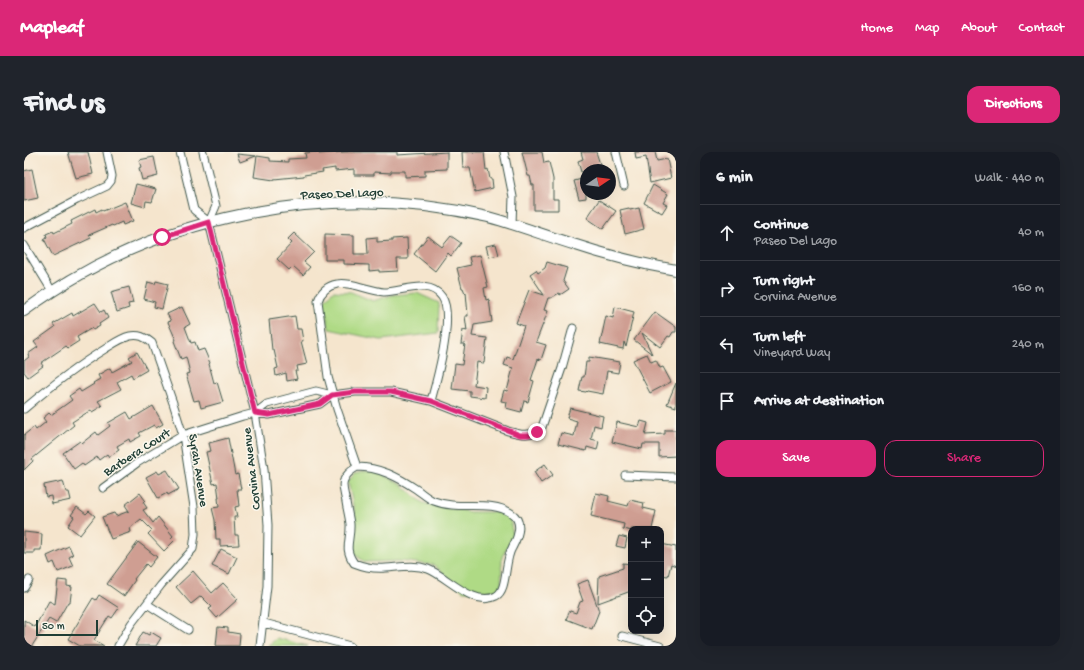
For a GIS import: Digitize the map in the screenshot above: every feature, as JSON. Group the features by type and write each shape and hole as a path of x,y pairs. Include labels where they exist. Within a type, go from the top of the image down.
{"street":[{"path":"24,228 70,203 107,186 111,181 112,176 107,152"},
{"path":"180,152 194,210 209,222 216,206 203,152"},
{"path":"504,152 513,197 512,224"},
{"path":"616,152 624,186"},
{"name":"Paseo Del Lago","path":"24,311 52,291 96,267 126,252 162,237 209,222 274,209 353,202 433,207 475,215 512,224 620,258 676,270"},
{"name":"Corvina Avenue","path":"209,222 255,413 264,469 268,525 267,586 264,623 260,646"},
{"path":"24,245 52,291"},
{"path":"357,467 332,395 328,378 319,317 318,301 320,294 331,285 339,283 386,292 421,287 436,290 441,295 444,302 446,314 442,356 431,401"},
{"path":"255,413 267,404 316,391 332,395 355,392 391,392 431,401 520,435 529,435 537,432 542,427 562,368 573,328"},
{"name":"Syrah Avenue","path":"24,409 94,356 118,341 130,336 139,335 145,337 152,343 183,435 194,507 195,534 193,549 161,585 131,624 118,646"},
{"path":"255,413 269,415 320,404 332,395"},
{"name":"Barbera Court","path":"103,488 137,463 183,435 255,413"},
{"path":"357,467 383,471 406,482 429,499 439,503 456,506 494,507 509,512 514,516 519,526 518,535 506,563 504,585 501,592 496,596 479,598 468,594 429,569 415,566 372,568 354,563 347,551 350,536 350,522 343,480 352,469 357,467"},
{"path":"625,475 676,477"},
{"path":"24,588 29,580"},
{"path":"147,604 188,630"},
{"path":"264,623 350,646"},
{"path":"622,636 660,646"}],"green space":[{"path":"333,291 351,292 373,301 392,295 417,293 439,303 438,333 381,340 329,329 324,301"},
{"path":"372,469 402,485 423,503 470,512 509,512 513,536 502,557 501,591 463,591 434,565 400,561 365,562 353,553 355,514 348,482 355,473"},
{"path":"277,638 307,646 268,646"}],"building":[{"path":"68,152 88,152 93,174 76,178"},
{"path":"318,152 319,154 345,152 397,152 397,155 447,152 447,169 425,170 425,176 405,177 405,171 391,171 391,173 374,172 374,175 354,175 354,169 335,171 335,168 322,170 323,172 304,176 274,180 254,177 257,156 270,158 270,161 288,162 288,159 306,158 305,153"},
{"path":"462,152 484,152 486,170 488,169 490,179 492,179 493,188 475,192 470,168 463,168"},
{"path":"522,152 542,152 544,163 549,162 553,179 553,199 558,199 558,210 534,210 534,185 532,185 530,176 528,176"},
{"path":"581,152 596,152 600,164 580,164 580,168 578,161 583,159"},
{"path":"635,152 655,152 657,161 667,159 671,178 650,183 646,157 636,159"},
{"path":"237,154 256,156 240,162"},
{"path":"154,157 158,176 142,180 139,160"},
{"path":"32,169 38,198 24,201 24,171"},
{"path":"580,180 580,199 579,199 574,181"},
{"path":"136,184 156,189 152,202 146,201 145,207 131,203"},
{"path":"653,185 668,194 663,203 667,205 662,213 644,203"},
{"path":"599,200 616,211 603,229 587,218"},
{"path":"125,202 133,221 123,225 122,222 113,226 112,225 89,235 91,238 53,256 44,239 47,237 46,234 53,231 54,233 72,224 71,221 95,209 96,212 102,209 103,211"},
{"path":"629,208 630,210 639,208 644,229 625,234 620,210"},
{"path":"294,233 314,252 304,262 310,267 303,275 293,266 289,270 277,259 292,243 288,239"},
{"path":"325,234 354,235 354,254 368,254 367,238 377,237 377,242 407,238 408,259 397,259 398,271 379,272 379,270 369,271 369,265 344,264 344,260 325,260"},
{"path":"428,236 442,247 451,236 461,243 451,256 448,253 435,271 414,254"},
{"path":"496,244 499,255 489,257 486,246"},
{"path":"480,255 488,287 484,288 486,300 489,299 492,322 474,325 472,336 487,338 484,363 477,362 474,385 486,387 485,398 470,396 470,391 452,389 455,364 462,365 465,344 461,344 463,330 467,331 465,316 468,316 466,292 465,293 462,288 457,268 471,265 469,257"},
{"path":"547,262 567,268 563,281 569,289 560,295 559,293 551,298 548,298 544,310 548,311 536,342 546,345 541,360 538,359 531,380 534,381 528,402 524,401 521,412 506,408 507,402 501,401 504,390 507,391 513,368 504,365 507,357 513,359 524,326 516,323 529,290 544,295 530,274 536,270 538,273 545,268"},
{"path":"156,281 168,284 162,309 154,307 155,302 144,299 148,282 155,284"},
{"path":"129,287 133,303 128,304 129,308 117,312 111,292"},
{"path":"95,303 101,312 104,310 108,318 99,324 100,326 93,330 92,328 77,337 79,341 68,348 66,346 41,363 43,366 28,377 24,372 24,361 29,357 28,354 38,347 34,342 55,327 53,324 72,313 73,316"},
{"path":"182,307 190,324 185,327 191,343 195,342 198,351 204,349 210,363 214,383 217,382 223,402 201,408 199,400 194,401 186,374 190,373 186,357 181,359 174,341 176,340 168,322 171,321 167,314"},
{"path":"615,307 634,312 626,347 624,342 623,349 600,344 606,316 613,318"},
{"path":"655,312 676,327 676,332 673,332 670,337 668,336 660,347 642,333 652,354 634,340"},
{"path":"295,316 297,329 301,329 303,341 301,341 307,364 297,366 298,371 295,371 297,379 287,381 286,373 276,376 275,369 278,368 274,350 272,350 269,320"},
{"path":"137,352 147,370 133,378 131,374 117,382 121,389 98,401 102,406 92,412 91,410 72,422 74,425 32,459 33,461 24,470 24,435 34,427 36,430 46,422 43,418 49,413 51,415 72,400 69,396 79,389 81,392 94,384 93,383 100,379 98,375 110,368 112,372 132,361 129,357"},
{"path":"647,354 651,362 656,360 660,368 663,367 671,382 650,393 633,360"},
{"path":"589,357 620,362 618,373 607,371 603,394 579,391 582,377 584,377 586,362 589,362"},
{"path":"676,383 676,407 667,404"},
{"path":"153,406 163,424 156,428 154,425 139,433 141,436 130,442 129,439 117,446 119,450 109,457 107,454 99,460 97,457 84,466 82,463 74,469 63,453 80,441 82,443 96,432 98,435 110,426 108,423 127,412 131,419"},
{"path":"570,408 603,416 601,427 594,425 591,439 599,441 597,450 587,447 586,451 558,444 561,433 574,436 577,421 567,418"},
{"path":"641,421 648,423 645,435 665,434 665,430 676,430 676,456 659,457 659,444 643,444 642,449 612,442 617,422 639,427"},
{"path":"228,438 235,475 238,474 241,489 237,489 239,506 235,507 237,517 234,517 235,535 238,535 239,545 220,546 220,539 216,539 215,520 212,508 219,507 217,483 213,484 206,452 211,451 209,443"},
{"path":"545,464 553,475 541,483 534,472"},
{"path":"167,470 179,489 158,498 146,477 157,471 159,474"},
{"path":"63,481 66,492 69,492 71,500 52,504 51,496 46,497 44,485"},
{"path":"140,493 145,500 143,502 147,508 143,510 153,523 158,517 173,536 171,538 174,541 164,551 148,534 152,530 141,519 130,528 131,532 111,539 102,517 114,513 116,516 129,511 125,505"},
{"path":"596,493 609,496 608,501 628,506 630,500 644,503 643,508 656,511 653,526 628,526 628,530 623,529 624,524 591,516"},
{"path":"77,507 86,514 89,511 95,516 80,535 68,526 74,517 71,515"},
{"path":"24,532 42,534 41,550 34,550 34,553 24,553"},
{"path":"619,536 627,538 625,548 616,546"},
{"path":"138,542 157,557 149,567 146,564 134,579 135,580 124,596 107,584"},
{"path":"664,545 676,547 676,566 671,564 668,576 664,575"},
{"path":"69,546 73,555 69,557 73,566 58,572 54,562 50,564 47,556"},
{"path":"221,549 237,557 229,574 212,566"},
{"path":"623,563 628,564 628,592 598,603 599,576 623,568"},
{"path":"193,571 212,593 223,583 238,599 217,618 209,609 212,607 201,596 191,604 176,587"},
{"path":"58,580 67,581 67,586 72,587 70,602 68,602 56,623 49,619 32,646 30,646 24,642 24,620 35,627 49,601 55,604"},
{"path":"588,580 599,611 592,629 566,619 570,611 576,613 580,602 583,601 577,584"},
{"path":"99,595 119,608 112,618 109,616 94,640 104,646 80,646 68,639 93,598 96,600"},
{"path":"218,627 228,628 228,632 240,634 239,646 216,646"},
{"path":"143,632 149,635 151,632 161,638 156,646 135,646"}],"route":[{"path":"162,237 209,222 255,413 269,415 320,404 332,395 355,392 391,392 431,401 520,435 529,435 537,432"}]}
